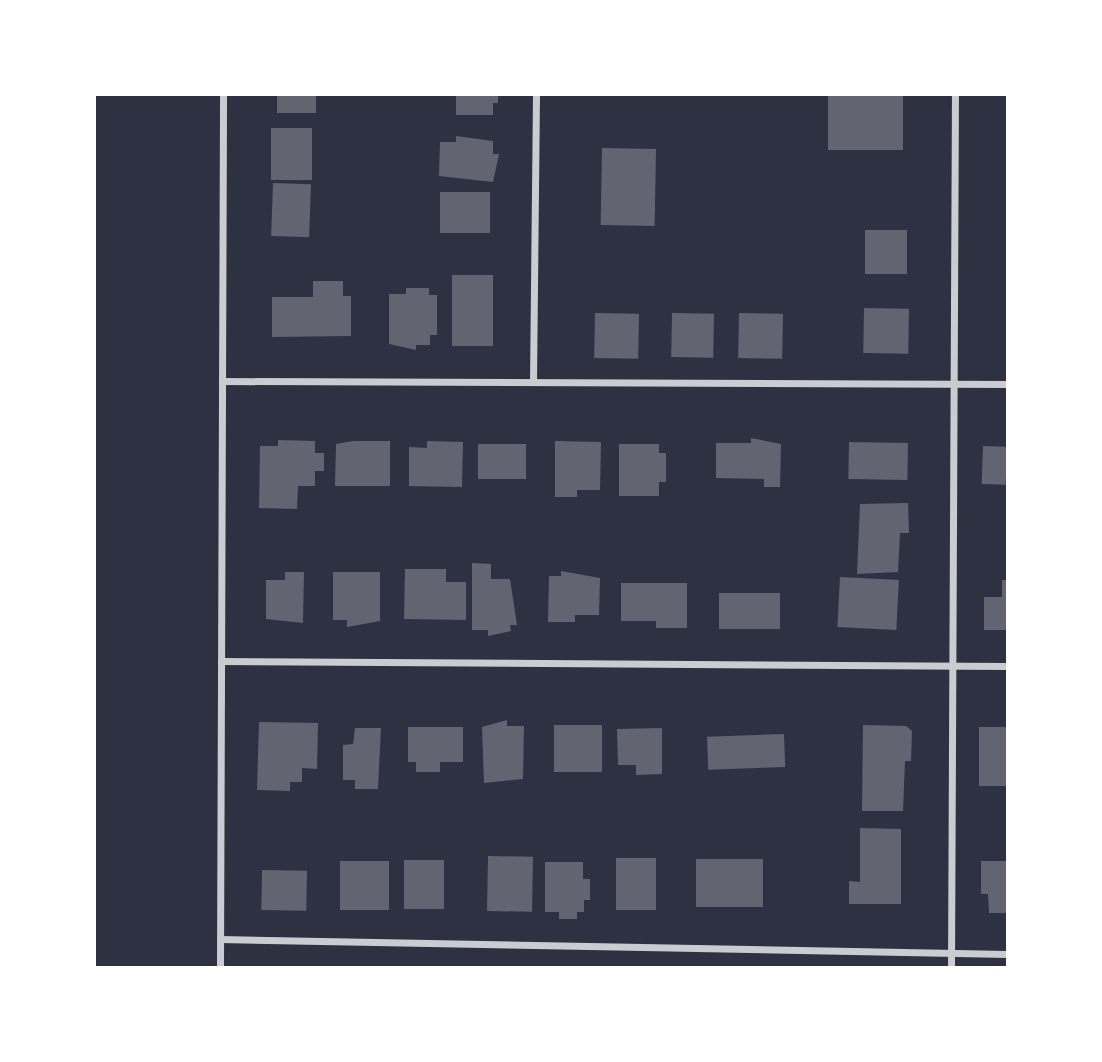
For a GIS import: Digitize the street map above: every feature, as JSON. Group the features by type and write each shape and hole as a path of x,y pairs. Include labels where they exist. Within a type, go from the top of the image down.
{"street":[{"path":"220,968 223,94"},
{"path":"533,382 536,94"},
{"path":"951,968 954,94"},
{"path":"222,381 1007,384"},
{"path":"221,661 1007,666"},
{"path":"220,939 1007,954"}],"building":[{"path":"277,94 316,94 316,113 277,113"},
{"path":"456,94 498,94 498,103 493,103 493,115 456,115"},
{"path":"828,94 903,94 903,150 828,150"},
{"path":"271,128 312,128 312,180 271,180"},
{"path":"456,136 493,141 493,154 499,154 493,182 439,176 440,142 456,142"},
{"path":"602,148 656,149 655,226 601,225"},
{"path":"273,183 311,184 309,237 271,236"},
{"path":"440,192 490,192 490,233 440,233"},
{"path":"865,230 907,230 907,274 865,274"},
{"path":"452,275 493,275 493,346 452,346"},
{"path":"313,281 343,281 343,296 351,296 351,336 272,337 272,297 313,297"},
{"path":"406,288 429,288 429,295 437,295 437,335 430,335 430,345 416,345 416,350 389,344 389,294 406,294"},
{"path":"864,308 909,309 908,354 863,353"},
{"path":"595,313 639,314 638,359 594,358"},
{"path":"672,313 714,314 713,358 671,357"},
{"path":"739,313 783,314 782,359 738,358"},
{"path":"751,438 781,444 780,487 764,487 764,479 716,478 716,443 751,443"},
{"path":"278,440 315,441 315,453 324,453 324,471 315,471 315,486 298,486 297,509 259,508 260,446 278,446"},
{"path":"390,441 390,486 335,486 336,444"},
{"path":"427,441 463,442 462,487 409,486 409,447 427,448"},
{"path":"555,441 601,442 600,490 577,490 577,497 555,497"},
{"path":"849,442 908,443 907,480 848,479"},
{"path":"478,444 526,444 526,479 478,479"},
{"path":"619,444 659,444 659,453 666,453 666,482 659,482 659,496 619,496"},
{"path":"983,446 1007,447 1006,485 982,484"},
{"path":"908,503 909,533 900,533 898,572 857,574 860,504"},
{"path":"472,563 491,564 491,579 510,579 517,625 510,625 511,631 488,636 488,630 472,630"},
{"path":"405,569 446,569 446,582 466,582 466,620 404,619"},
{"path":"561,571 600,578 599,615 575,615 575,622 548,622 549,576 561,576"},
{"path":"285,572 304,572 303,623 266,619 266,580 285,580"},
{"path":"333,572 380,572 380,621 347,627 347,620 333,620"},
{"path":"840,577 899,580 896,630 837,627"},
{"path":"1002,580 1007,580 1007,630 984,630 984,597 1002,597"},
{"path":"621,583 687,583 687,628 656,628 656,621 621,621"},
{"path":"719,593 780,593 780,629 719,629"},
{"path":"507,720 507,726 524,726 523,779 484,783 482,727"},
{"path":"259,722 318,723 317,769 302,768 302,782 290,782 290,791 257,790"},
{"path":"554,725 602,725 602,772 554,772"},
{"path":"863,725 906,726 912,731 911,761 905,761 903,811 862,811"},
{"path":"408,727 463,727 463,762 440,762 440,772 416,772 416,762 408,762"},
{"path":"979,727 1007,727 1007,786 979,786"},
{"path":"355,728 381,728 378,789 355,789 355,780 343,780 343,745 353,744"},
{"path":"662,728 662,774 636,775 636,765 618,765 617,729"},
{"path":"784,734 785,767 708,770 707,737"},
{"path":"860,828 901,829 901,904 849,904 849,881 860,882"},
{"path":"488,856 533,857 532,912 487,911"},
{"path":"616,858 656,858 656,910 616,910"},
{"path":"696,859 763,859 763,907 696,907"},
{"path":"404,860 444,860 444,909 404,909"},
{"path":"340,861 389,861 389,910 340,910"},
{"path":"981,861 1007,861 1007,913 989,913 988,894 981,894"},
{"path":"545,862 583,862 583,879 590,879 590,900 584,900 584,912 577,912 577,919 559,919 559,912 545,912"},
{"path":"262,870 307,871 306,911 261,910"}]}
